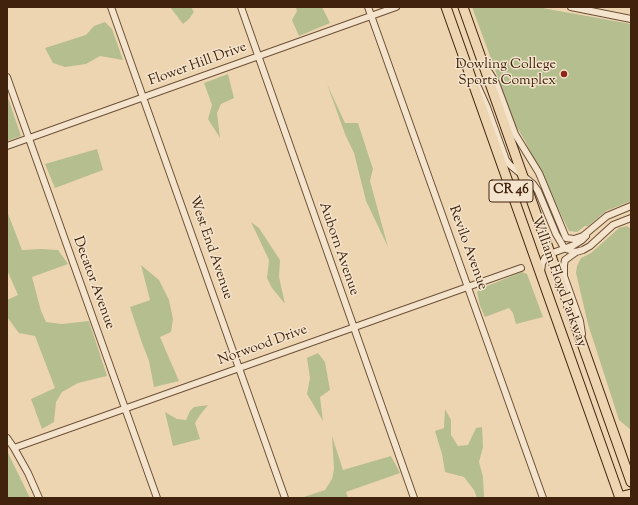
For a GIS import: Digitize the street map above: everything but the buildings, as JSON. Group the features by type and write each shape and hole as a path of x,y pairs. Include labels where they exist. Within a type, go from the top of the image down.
{"highway":[{"name":"William Floyd Parkway","path":"446,7 618,498"},
{"name":"William Floyd Parkway","path":"463,7 631,482"},
{"path":"618,498 631,494"}],"street":[{"name":"West End Avenue","path":"111,7 285,498"},
{"name":"Auborn Avenue","path":"241,7 414,498"},
{"name":"Revilo Avenue","path":"368,7 543,498"},
{"name":"Flower Hill Drive","path":"7,146 396,7"},
{"path":"571,7 631,18"},
{"path":"484,69 489,72 496,83 512,128 539,173 565,236 569,239 582,236 607,216 631,206"},
{"path":"469,74 481,92 506,160 533,184 538,191 556,234 565,248 576,252"},
{"name":"Decator Avenue","path":"7,76 157,498"},
{"path":"583,347 580,321 564,276 565,260 576,252 590,246 613,225 631,218"},
{"path":"542,279 542,264 545,258 550,254 582,240 599,223"},
{"name":"Norwood Drive","path":"14,448 521,268"},
{"path":"7,438 28,473 39,498"}],"green space":[{"path":"170,7 191,7 194,12 183,24"},
{"path":"296,7 322,7 330,23 299,36 292,20 297,11"},
{"name":"Dowling College Sports Complex","path":"472,7 537,7 631,24 631,201 606,211 588,226 585,226 577,232 569,231 525,141 515,124"},
{"path":"105,22 112,29 123,60 100,56 86,64 65,67 53,63 45,48 86,35 94,26"},
{"path":"228,74 234,98 221,104 217,113 220,138 208,119 212,105 204,83"},
{"path":"327,84 345,123 358,123 373,169 370,181 388,247 366,201 354,153 345,134"},
{"path":"7,95 21,136 7,141"},
{"path":"97,149 103,170 55,188 45,164"},
{"path":"7,211 22,250 58,250 68,264 32,277 41,311 46,322 62,324 89,321 107,376 78,383 62,392 56,402 54,422 42,429 31,399 55,388 35,336 19,333 7,317 7,300 18,295 7,270"},
{"path":"251,222 259,228 280,260 279,277 285,304 272,288 267,278 269,260"},
{"path":"627,226 631,229 631,430 619,420 588,324 576,273 577,266 581,258 591,253 619,228"},
{"path":"141,265 159,280 169,300 173,319 171,332 160,337 179,381 154,387 149,361 130,307 150,300"},
{"path":"522,272 527,274 543,317 516,324 513,313 509,308 485,317 480,306 477,292 482,288"},
{"path":"318,353 325,362 330,390 320,397 323,421 307,394 310,378 307,358"},
{"path":"208,405 195,423 200,439 173,446 165,412 177,419 186,420 190,411 194,407"},
{"path":"445,409 451,420 451,435 458,446 468,445 476,428 482,427 483,447 479,462 483,477 484,498 477,498 474,490 464,477 445,472 442,454 435,431 444,428"},
{"path":"332,436 343,470 391,456 400,473 346,492 348,498 301,498 325,490 332,479 334,469"},
{"path":"7,451 30,498 7,498"}],"place":[{"name":"Dowling College Sports Complex","path":"564,74"}]}
